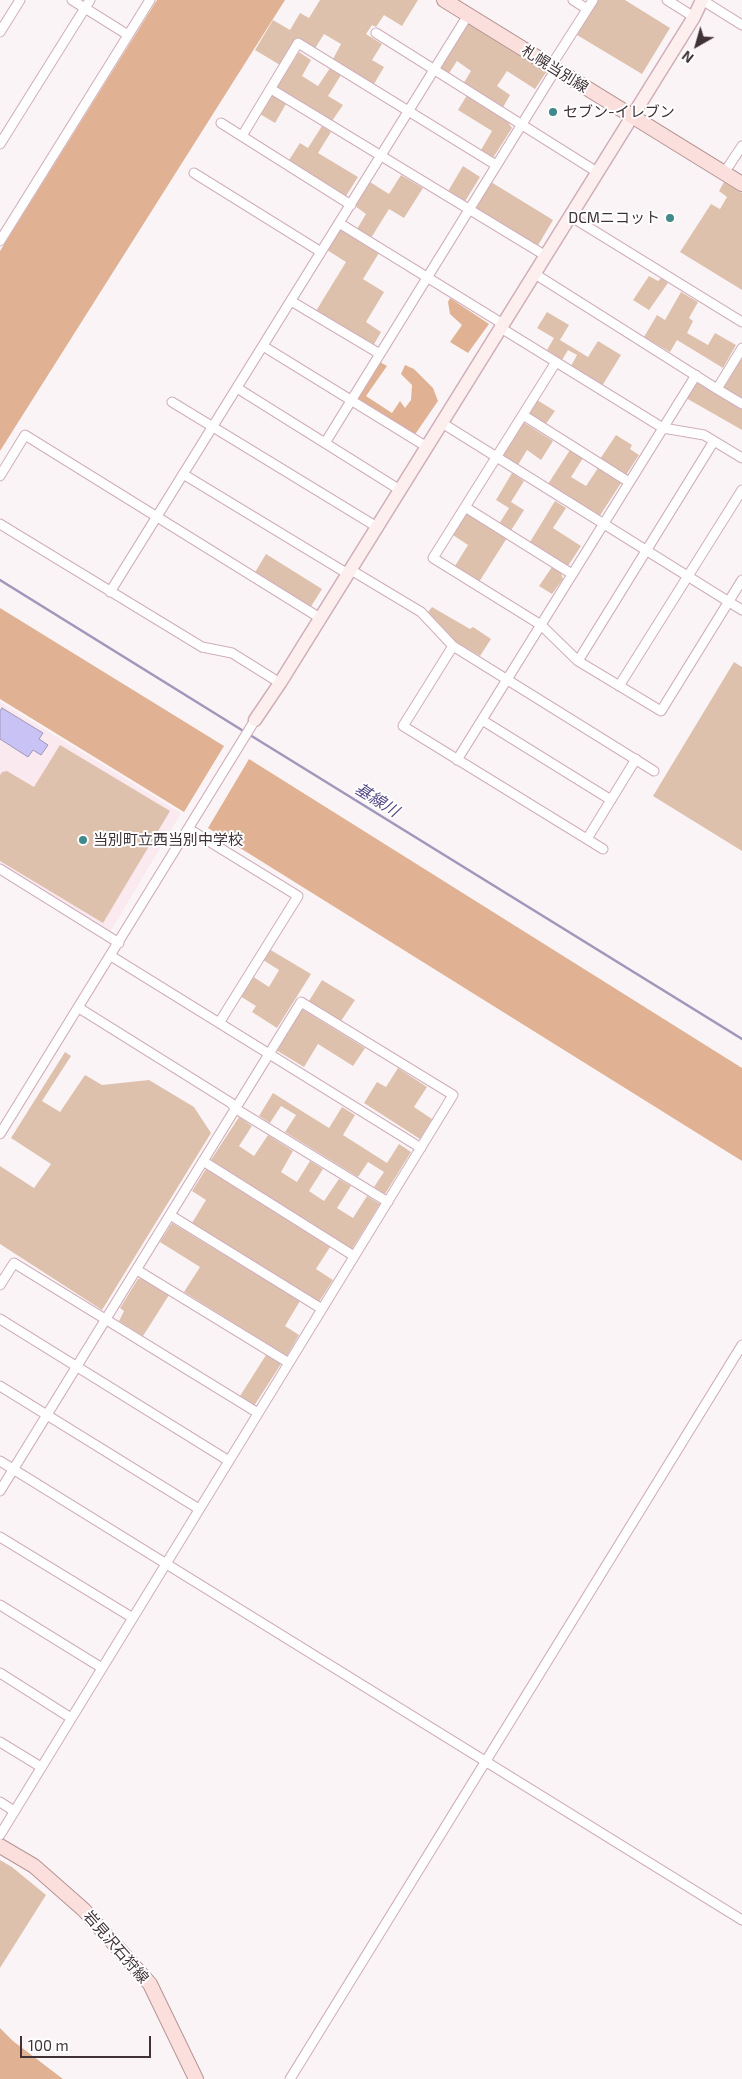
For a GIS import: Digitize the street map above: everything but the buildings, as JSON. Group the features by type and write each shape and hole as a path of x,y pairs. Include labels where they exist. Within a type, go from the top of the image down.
{"main road":[{"name":"札幌当別線","path":"444,0 742,184"},
{"name":"岩見沢石狩線","path":"0,1846 34,1866 84,1910 150,1984 196,2079"}],"street":[{"path":"0,32 20,0"},
{"path":"72,0 87,4 128,35"},
{"path":"0,241 150,0"},
{"path":"573,0 587,9"},
{"path":"325,443 522,124 593,0"},
{"path":"667,0 694,17"},
{"path":"0,1134 255,720 280,684 694,17 702,0 742,25"},
{"path":"0,144 87,4"},
{"path":"110,592 468,15"},
{"path":"376,33 598,172"},
{"path":"242,136 298,44 496,165"},
{"path":"270,89 546,256"},
{"path":"221,123 350,205"},
{"path":"724,173 742,146"},
{"path":"194,173 321,252"},
{"path":"570,216 742,322"},
{"path":"339,223 663,428 704,435 742,458"},
{"path":"534,274 742,404"},
{"path":"291,301 380,354"},
{"path":"263,346 427,447"},
{"path":"717,389 742,348"},
{"path":"556,362 433,558 541,624 578,661 661,711 742,580"},
{"path":"457,760 696,375"},
{"path":"237,388 400,490"},
{"path":"172,402 377,527"},
{"path":"522,415 629,482"},
{"path":"442,423 742,610"},
{"path":"0,476 25,435 320,618"},
{"path":"578,661 714,441"},
{"path":"183,474 349,572 421,612 453,646 654,771"},
{"path":"619,686 742,490"},
{"path":"465,507 572,574"},
{"path":"0,524 202,647 232,653 280,684"},
{"path":"453,646 403,726 603,849"},
{"path":"482,720 611,800"},
{"path":"587,839 636,759"},
{"path":"189,829 298,896 219,1023"},
{"path":"0,869 119,943"},
{"path":"111,956 421,1148"},
{"path":"0,1492 301,1002 453,1095 0,1835"},
{"path":"79,1008 388,1202"},
{"path":"203,1161 354,1256"},
{"path":"170,1215 322,1310"},
{"path":"0,1285 14,1262 258,1413"},
{"path":"137,1270 288,1364"},
{"path":"0,1320 229,1461"},
{"path":"290,2079 742,1345"},
{"path":"0,1386 199,1509"},
{"path":"0,1461 742,1920"},
{"path":"0,1537 133,1618"},
{"path":"0,1605 102,1668"},
{"path":"0,1673 72,1718"},
{"path":"0,1742 41,1767"},
{"path":"0,1802 14,1811"}],"shaded area":[{"path":"157,0 285,0 0,451 0,251"},
{"path":"320,0 418,0 402,26 384,15 376,27 372,25 366,34 382,44 372,60 384,67 374,84 333,59 341,44 324,34 314,50 296,39 280,65 255,50 273,20 290,30 300,13 309,18"},
{"path":"598,0 625,0 670,28 642,74 577,35"},
{"path":"468,21 547,71 535,89 507,71 497,86 510,95 502,109 463,84 471,71 457,61 448,75 438,69"},
{"path":"299,52 311,60 302,76 318,86 330,68 341,75 328,96 343,105 332,121 277,87"},
{"path":"273,95 286,104 275,123 260,114"},
{"path":"467,95 508,122 512,128 493,158 481,150 492,131 458,110"},
{"path":"322,126 331,132 318,153 358,177 346,196 289,160 300,143 308,148"},
{"path":"463,166 480,177 464,203 447,193"},
{"path":"401,175 423,188 404,218 389,209 371,238 357,229 366,214 355,206 370,182 389,194"},
{"path":"491,182 553,220 537,247 475,208"},
{"path":"724,182 742,193 742,290 680,252 711,204 720,209 727,197 719,191"},
{"path":"340,229 379,253 363,279 384,292 366,322 381,332 373,346 316,311 346,262 327,250"},
{"path":"649,276 658,281 661,278 668,283 649,310 633,300"},
{"path":"681,292 698,302 689,318 693,321 687,333 708,345 715,333 736,345 723,368 677,340 670,352 644,337 657,315 665,320"},
{"path":"450,298 489,324 468,353 450,342 462,325 450,314 448,302"},
{"path":"547,312 569,325 560,340 588,357 598,341 621,355 602,386 571,366 577,355 568,350 562,360 547,350 554,338 537,328"},
{"path":"742,358 742,399 724,387"},
{"path":"380,362 387,366 366,396 392,413 400,401 405,408 411,400 412,385 401,374 405,365 414,369 433,388 438,401 416,433 412,435 359,403 356,398"},
{"path":"703,383 742,408 742,430 686,398 696,384"},
{"path":"537,400 555,411 545,425 530,415 530,410"},
{"path":"523,422 553,441 541,460 527,450 518,465 502,455"},
{"path":"616,435 632,445 630,449 639,455 626,475 600,459"},
{"path":"570,450 583,458 571,477 586,486 598,468 621,483 599,517 548,484"},
{"path":"512,473 524,481 511,502 524,510 510,532 499,524 509,508 496,500"},
{"path":"555,501 566,508 553,528 581,546 568,566 530,542"},
{"path":"467,512 507,538 479,582 455,566 468,545 453,535"},
{"path":"266,554 322,589 310,608 254,574"},
{"path":"552,567 561,573 563,579 552,594 539,586"},
{"path":"432,607 470,629 473,627 491,639 480,656 456,642 428,612"},
{"path":"0,608 224,746 184,812 0,699"},
{"path":"734,662 742,667 742,851 653,796"},
{"name":"当別町立西当別中学校","path":"0,702 181,813 109,934 0,867"},
{"path":"2,708 43,733 39,739 48,745 41,755 33,750 28,757 0,739 0,711"},
{"name":"当別町立西当別中学校","path":"60,745 170,811 103,923 0,861 0,775 2,772 7,771 34,787"},
{"path":"249,759 742,1068 742,1161 208,828"},
{"path":"269,949 311,974 277,1028 252,1012 256,1006 240,996 252,976 269,987 279,970 263,960"},
{"path":"322,980 355,1000 341,1021 309,1001"},
{"path":"302,1009 365,1048 353,1066 318,1044 304,1067 276,1050"},
{"path":"65,1052 71,1056 42,1101 60,1112 85,1075 102,1085 149,1080 194,1107 211,1133 102,1310 0,1244 0,1166 34,1188 51,1164 11,1138"},
{"path":"398,1068 427,1087 414,1107 432,1119 420,1139 364,1103 377,1082 386,1087"},
{"path":"273,1093 329,1128 342,1107 355,1115 343,1135 387,1163 399,1144 411,1152 385,1194 374,1187 384,1172 368,1162 358,1177 285,1132 296,1115 281,1106 270,1123 259,1116"},
{"path":"239,1117 252,1126 239,1146 254,1156 268,1135 293,1151 281,1172 297,1182 310,1161 323,1169 309,1191 324,1201 339,1179 351,1186 337,1208 353,1218 367,1196 380,1204 352,1249 211,1160"},
{"path":"206,1169 330,1247 316,1269 333,1280 319,1302 192,1223 206,1200 192,1191"},
{"path":"172,1223 300,1301 285,1326 299,1335 287,1356 184,1292 200,1267 160,1242"},
{"path":"142,1278 169,1295 143,1336 119,1321 124,1311 120,1308 138,1279"},
{"path":"266,1355 281,1364 254,1406 240,1396"},
{"path":"0,1860 12,1867 46,1895 0,1968"},
{"path":"0,2028 13,2041 63,2079 0,2079"}],"waterway":[{"name":"基線川","path":"0,580 245,732"},
{"name":"基線川","path":"250,735 742,1039"}],"place":[{"name":"セブン-イレブン","path":"553,112"},
{"name":"DCMニコット","path":"670,218"},
{"name":"当別町立西当別中学校","path":"83,840"}]}
